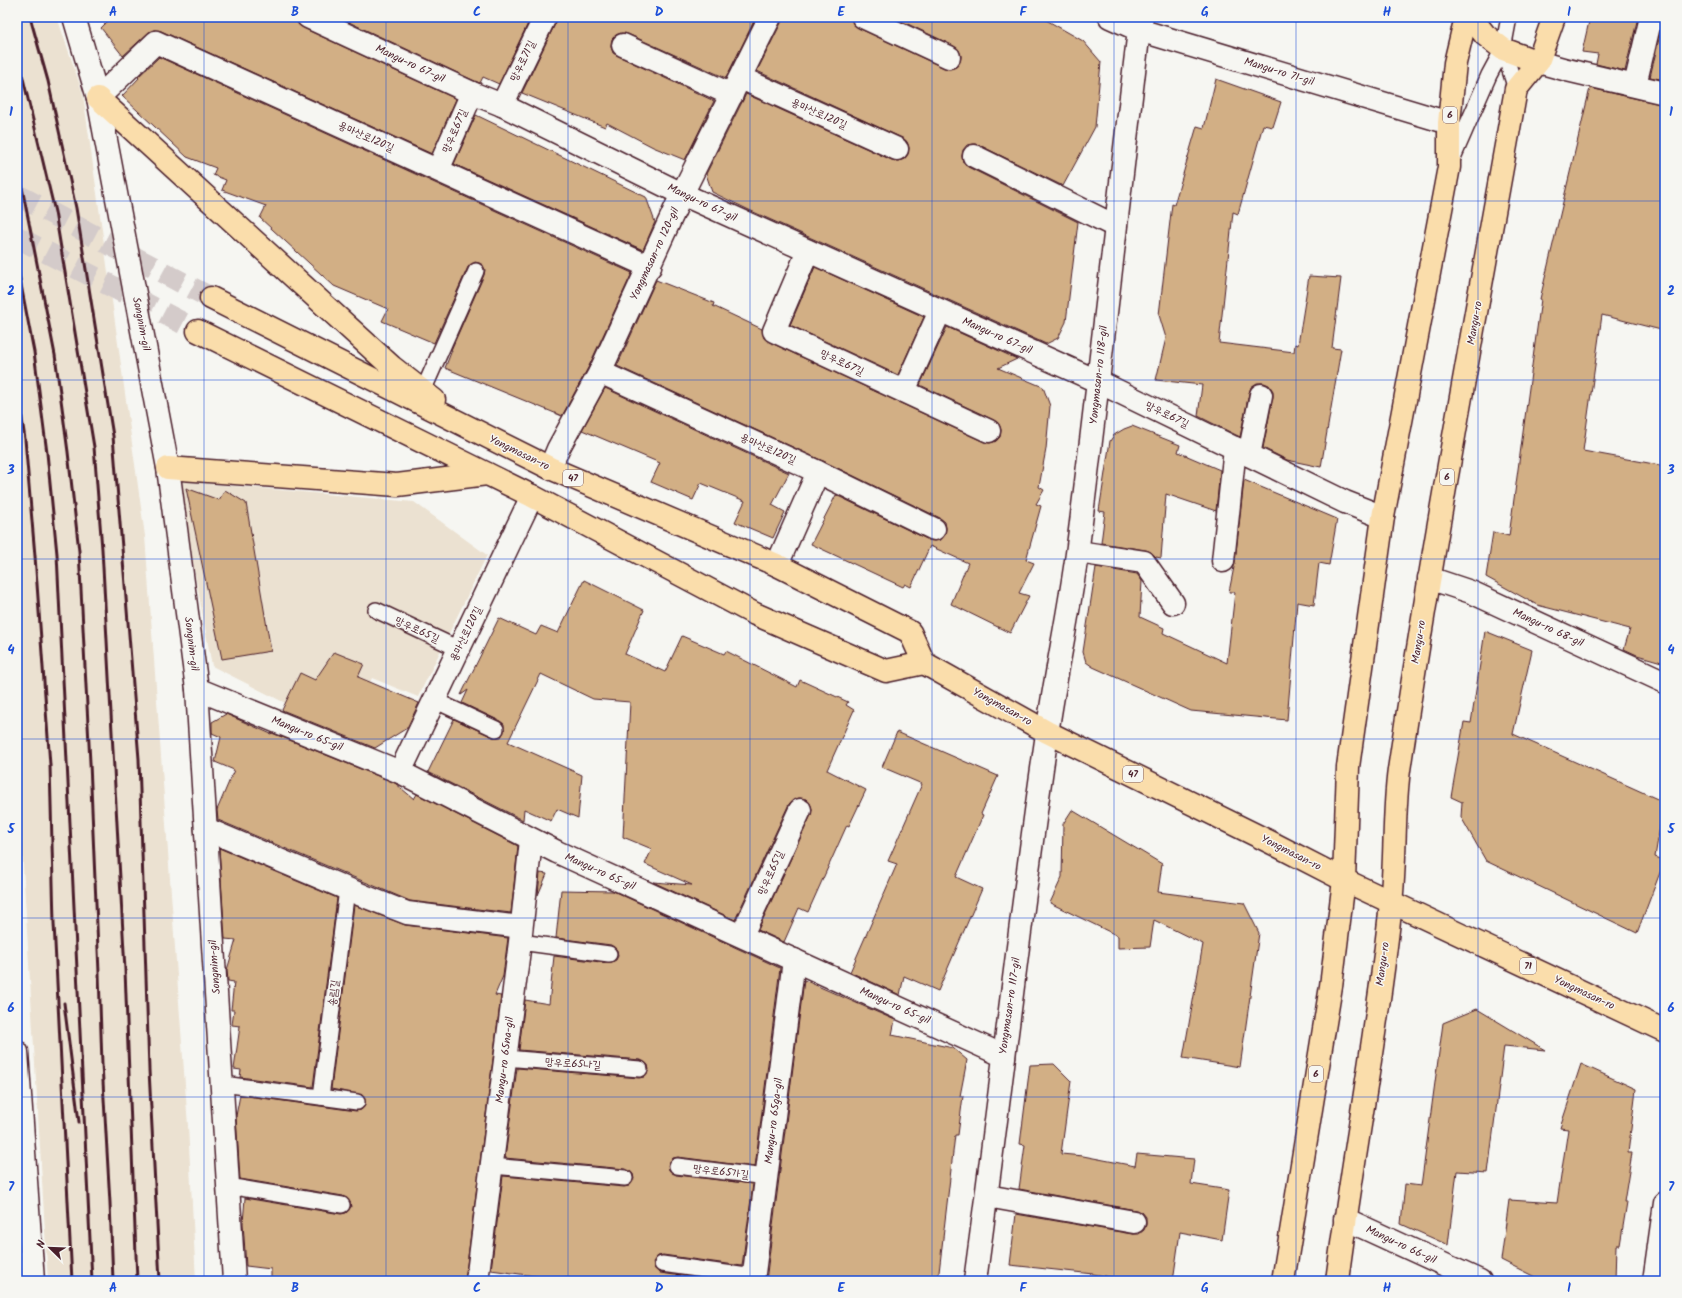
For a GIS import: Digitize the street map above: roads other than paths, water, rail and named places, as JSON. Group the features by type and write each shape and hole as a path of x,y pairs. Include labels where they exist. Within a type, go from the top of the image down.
{"main road":[{"name":"6","path":"1283,1281 1331,986 1344,880 1348,767 1383,517 1449,167 1449,123 1455,63 1466,17"},
{"path":"1471,17 1485,35 1503,48 1538,62"},
{"name":"Mangu-ro","path":"1337,1281 1344,1219 1378,1004 1392,901 1398,775 1429,578 1516,89 1538,62 1554,17"},
{"path":"98,98 392,367 462,424"},
{"name":"Yongmasan-ro","path":"211,298 550,468 777,565 910,632 924,663 1047,732 1265,839 1344,880 1392,901 1665,1031"},
{"path":"198,331 532,496 755,614 886,671 924,663"},
{"path":"168,468 397,485 487,474"}],"street":[{"name":"Songnim-gil","path":"74,17 98,98 168,468 197,689 234,1281"},
{"name":"Mangu-ro 67-gil","path":"308,17 472,93 502,105 682,194 1099,382"},
{"name":"망우로71길","path":"502,105 545,17"},
{"name":"Yongmasan-ro 120-gil","path":"550,468 558,449 600,372 650,267 682,194 770,17"},
{"path":"863,17 949,57"},
{"name":"Mangu-ro 71-gil","path":"1110,17 1141,24 1449,123"},
{"path":"1635,85 1651,17"},
{"name":"Yongmasan-ro 118-gil","path":"1047,732 1078,552 1099,382 1115,226 1141,24"},
{"name":"용마산로120길","path":"98,98 156,42 650,267"},
{"name":"용마산로120길","path":"623,45 897,149"},
{"path":"1538,62 1665,92"},
{"name":"망우로67길","path":"438,170 472,93"},
{"path":"974,156 1115,226"},
{"name":"망우로67길","path":"808,251 774,331 989,431"},
{"path":"904,391 940,310"},
{"name":"용마산로120길","path":"600,372 818,472 934,529"},
{"name":"망우로67길","path":"1099,382 1344,502 1383,517"},
{"path":"1223,561 1242,452 1261,395"},
{"path":"777,565 818,472"},
{"name":"용마산로120길","path":"400,772 532,496"},
{"path":"1078,552 1144,562 1173,603"},
{"name":"Mangu-ro 68-gil","path":"1429,578 1471,592 1665,682"},
{"name":"Mangu-ro 65-gil","path":"197,689 400,772 530,840 742,935 1004,1056"},
{"name":"Yongmasan-ro 117-gil","path":"976,1281 1047,732"},
{"name":"망우로65길","path":"742,935 800,810"},
{"path":"206,829 407,913 521,934"},
{"name":"Mangu-ro 65na-gil","path":"477,1281 521,934 530,840"},
{"name":"Mangu-ro 65ga-gil","path":"753,1279 794,960"},
{"path":"17,1052 33,1281"},
{"path":"987,1196 1134,1222"},
{"path":"1654,1281 1664,1215"},
{"name":"Mangu-ro 66-gil","path":"1344,1219 1480,1281"}],"lane":[{"path":"1449,167 1489,75 1503,48 1509,17"},
{"path":"1503,48 1516,89"},
{"path":"423,391 476,271"},
{"name":"망우로65길","path":"376,610 459,649"},
{"path":"434,700 496,729"},
{"name":"송림길","path":"321,1097 347,889"},
{"path":"521,934 609,954"},
{"name":"망우로65나길","path":"505,1058 640,1069"},
{"path":"222,1084 358,1102"},
{"path":"492,1166 625,1178"},
{"name":"망우로65가길","path":"677,1166 766,1178"},
{"path":"228,1186 342,1205"},
{"path":"662,1264 753,1279"}],"tunnel":[{"path":"17,195 211,298"},
{"path":"17,237 198,331"}],"railway":[{"path":"30,17 48,81 76,208 113,436 139,759 149,1070 160,1281"},
{"path":"17,53 55,212 94,447 102,549 125,970 137,1281"},
{"path":"17,162 55,355 79,551 113,1281"},
{"path":"17,264 34,352 47,453 57,554 92,1281"},
{"path":"17,386 25,439 50,765 54,923 72,1281"},
{"path":"64,1003 79,1122"}]}
